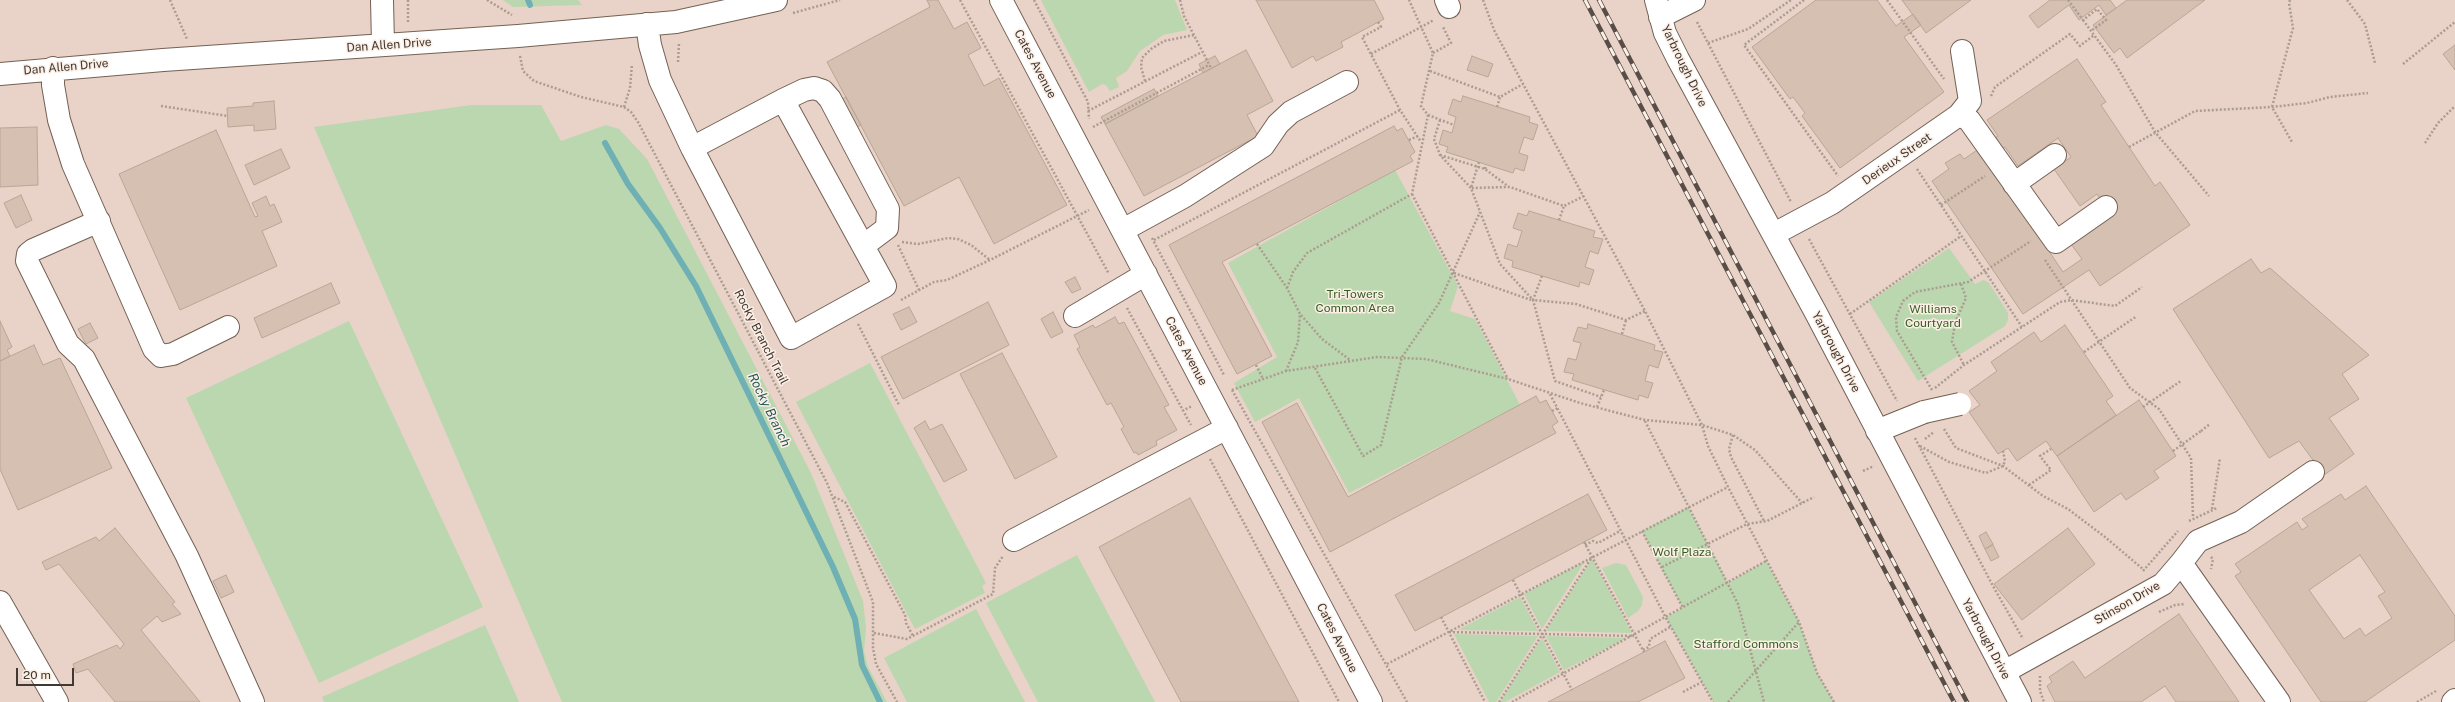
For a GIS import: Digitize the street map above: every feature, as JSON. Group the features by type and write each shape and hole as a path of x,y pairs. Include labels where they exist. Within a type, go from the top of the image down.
{"street":[{"path":"382,0 383,45"},
{"name":"Dan Allen Drive","path":"0,74 53,68 518,36 676,22 776,0"},
{"name":"Cates Avenue","path":"1001,0 1371,702"},
{"path":"1658,8 1694,0"},
{"name":"Yarbrough Drive","path":"1658,8 1665,33 1678,59 1774,234 2020,702"},
{"path":"647,24 650,45 660,80 692,148 791,338 885,286 783,100"},
{"name":"Derieux Street","path":"1774,234 1832,203 1959,115 1970,101 1962,51"},
{"path":"53,68 53,85 59,120 73,164 154,348 161,356 173,354 228,327"},
{"path":"1122,230 1186,196 1263,146 1278,124 1291,112 1347,82"},
{"path":"692,148 804,90 814,88 823,91 830,99 888,209 887,228 863,246"},
{"path":"1959,115 1969,120 2056,242 2106,207"},
{"path":"2014,184 2055,155"},
{"path":"99,221 33,250 28,254 27,261 68,344 84,359 187,556 253,702"},
{"path":"1075,316 1146,274"},
{"path":"1877,430 1929,404 1960,404"},
{"path":"1014,540 1227,428"},
{"name":"Stinson Drive","path":"2004,672 2163,584 2198,541 2241,522 2313,472"},
{"path":"2181,563 2279,702"},
{"path":"0,602 57,702"}],"path":[{"path":"170,0 187,39"},
{"path":"408,0 408,25"},
{"path":"487,0 518,19"},
{"path":"960,0 1192,427"},
{"path":"1034,0 1088,102 1088,118 1096,133"},
{"path":"1180,0 1184,16 1211,68"},
{"path":"1409,0 1423,26 1433,53 1421,106 1428,115 1454,125"},
{"path":"1483,0 1494,30 1645,311 1702,425 1708,446 1728,487 1766,561 1800,622 1817,673 1834,702"},
{"path":"1708,42 1748,29 1791,0"},
{"path":"1804,0 1744,45 1843,183"},
{"path":"2068,0 2092,30 2116,65 2155,132 2209,196"},
{"path":"2290,0 2293,28 2272,107 2292,142"},
{"path":"2347,0 2365,24 2375,63"},
{"path":"2083,20 2097,9 2106,20 2092,30"},
{"path":"1433,53 1451,43 1445,10"},
{"path":"1378,22 1381,27 1362,37 1400,110 1422,142"},
{"path":"2403,64 2455,22"},
{"path":"1371,54 1423,26"},
{"path":"1989,100 1995,87 2070,34 2080,46 2094,35"},
{"path":"1145,81 1141,67 1142,58 1151,49 1164,41 1194,35"},
{"path":"1088,111 1202,52"},
{"path":"520,55 523,71 534,81 581,97 624,107 630,88 632,62"},
{"path":"1093,126 1209,65"},
{"path":"1430,71 1500,97"},
{"path":"1497,106 1500,97 1523,84"},
{"path":"2128,147 2195,111 2307,104 2330,96 2368,93"},
{"path":"161,106 228,116"},
{"path":"2425,143 2438,123 2455,106"},
{"name":"Rocky Branch Trail","path":"624,107 638,122 833,497 873,602 873,648 876,664 896,702"},
{"path":"1154,240 1400,110"},
{"path":"1428,115 1412,194 1454,272 1508,380"},
{"path":"1440,120 1434,139 1440,155 1471,188 1500,264 1533,300 1555,381 1601,397"},
{"path":"1409,140 1418,136"},
{"path":"1907,152 2022,327"},
{"path":"1440,155 1484,169 1510,188 1564,206"},
{"path":"1471,188 1479,162"},
{"path":"1484,169 1486,165"},
{"path":"1982,170 1991,182"},
{"path":"1941,205 1986,175"},
{"path":"1471,188 1510,188"},
{"path":"1287,288 1292,272 1307,253 1412,194"},
{"path":"1559,220 1564,206 1584,196"},
{"path":"896,304 919,290 990,260 1096,207"},
{"path":"1315,368 1363,456 1381,445 1402,357 1439,303 1480,212"},
{"path":"1142,219 1225,376"},
{"path":"2027,234 2035,247"},
{"path":"1850,314 1961,236"},
{"path":"919,290 896,239 907,244 918,244 948,238 958,239 971,245 990,260"},
{"path":"1932,390 1901,340 1896,323 1898,311 1906,297 1915,292 1961,284 1985,272 2031,241"},
{"path":"1257,244 1287,288 1300,314 1322,339 1350,361"},
{"path":"2043,258 2130,388 2159,409 2191,458 2194,517"},
{"path":"1454,272 1533,300 1576,304 1626,320 1645,311"},
{"path":"1533,300 1542,276"},
{"path":"1961,284 1966,298 1955,323 1952,342 1964,365"},
{"path":"1929,404 1932,390 1964,365 2060,302 2072,300 2115,306 2142,287"},
{"path":"1286,371 1298,342 1300,314"},
{"path":"2084,352 2137,316"},
{"path":"859,318 858,322 899,405"},
{"path":"1622,334 1626,320"},
{"path":"1225,392 1286,371 1315,368 1350,361 1402,357 1426,359 1508,380 1550,394 1645,420 1702,425 1733,434 1755,450 1802,503"},
{"path":"1256,365 1263,379"},
{"path":"2144,407 2182,381"},
{"path":"1228,383 1407,702"},
{"path":"1597,407 1604,390"},
{"path":"1550,394 1670,627 1712,701"},
{"path":"1552,411 1558,408"},
{"path":"1645,420 1728,583 1743,618 1764,702"},
{"path":"2173,451 2210,424"},
{"path":"1944,430 1956,448 2003,466 2043,496 2068,509 2144,570"},
{"path":"1733,434 1729,449 1731,457 1764,521"},
{"path":"1913,434 1993,586 2024,640 2030,637"},
{"path":"1920,446 1950,462 1986,473 2003,466 2005,461 2003,450"},
{"path":"2029,485 2051,470 2040,456 2051,449"},
{"path":"1207,452 1339,702"},
{"path":"2212,509 2220,458"},
{"path":"1863,471 1876,464"},
{"path":"1387,664 1521,595 1592,556 1728,487"},
{"path":"833,497 845,502 906,615 906,623 913,636"},
{"path":"1662,567 1748,524 1764,521 1814,497"},
{"path":"2188,522 2194,517 2212,509 2219,508"},
{"path":"2139,574 2170,538 2182,528"},
{"path":"1620,531 1598,543 1593,541 1585,544 1643,651 1649,647 1650,638 1670,627"},
{"path":"1642,531 1683,608"},
{"path":"874,633 907,639 993,594 994,568 1014,540"},
{"path":"1499,702 1592,556"},
{"path":"1512,702 1635,636 1766,561"},
{"path":"1513,580 1572,690"},
{"path":"1441,617 1485,702"},
{"path":"1728,702 1755,669 1800,622"},
{"path":"1449,632 1635,636"},
{"path":"2043,672 2039,677 2040,691 2044,702"},
{"path":"1683,692 1702,682"}],"shaded area":[{"path":"0,0 2455,0 2455,702 0,702"}],"green space":[{"path":"503,0 578,0 582,5 513,7"},
{"path":"1041,0 1175,0 1187,30 1163,35 1140,51 1127,71 1116,78 1119,87 1110,91 1106,85 1102,84 1089,92"},
{"path":"471,105 541,105 561,141 606,125 619,129 647,159 811,473 863,601 866,628 864,651 868,667 887,702 562,702 314,127"},
{"name":"Tri-Towers Common Area","path":"1395,170 1458,286 1450,311 1475,319 1520,405 1349,493 1299,398 1255,422 1234,383 1277,357 1228,263"},
{"name":"Williams Courtyard","path":"1949,248 1975,284 1984,280 1989,283 2008,313 2008,320 2005,326 1918,381 1869,302"},
{"path":"349,321 483,607 319,683 186,398"},
{"path":"870,363 986,583 982,586 985,593 915,629 796,402"},
{"name":"Stafford Commons","path":"1688,507 1728,583 1766,561 1799,622 1817,673 1834,702 1714,702 1666,618 1683,608 1642,531"},
{"path":"1077,555 1155,702 1038,702 986,603"},
{"path":"1592,559 1632,633 1546,631"},
{"path":"1585,561 1542,629 1524,594"},
{"path":"1616,563 1626,565 1643,597 1642,605 1638,611 1628,618 1602,568"},
{"path":"1520,597 1538,631 1458,630"},
{"path":"976,609 1025,702 907,702 884,658"},
{"path":"485,625 519,702 324,702 322,697"},
{"path":"1454,634 1538,636 1496,702 1489,702"},
{"path":"1546,636 1627,638 1564,670"},
{"path":"1542,638 1560,672 1505,702 1500,702"}],"building":[{"path":"927,0 938,0 954,29 967,22 981,48 968,55 984,86 999,78 1067,205 994,244 959,177 904,206 827,62 930,7"},
{"path":"1256,0 1374,0 1384,19 1341,42 1343,47 1316,61 1313,56 1292,68"},
{"path":"1816,0 1877,0 1896,26 1913,14 1921,25 1904,37 1944,92 1840,168 1802,116 1805,113 1793,97 1790,99 1752,47"},
{"path":"1902,0 1971,0 1926,33"},
{"path":"2050,0 2110,0 2116,8 2106,15 2099,5 2079,20 2069,5 2038,28 2029,16"},
{"path":"2127,0 2205,0 2127,58 2120,48 2114,53 2093,25"},
{"path":"2455,45 2455,70 2443,54"},
{"path":"1246,50 1273,101 1247,115 1258,136 1144,196 1105,124"},
{"path":"1215,56 1220,64 1203,73 1199,64"},
{"path":"1472,56 1493,64 1488,77 1467,70"},
{"path":"2077,59 2106,102 2101,105 2155,186 2160,182 2190,225 2100,286 2089,270 2023,314 1932,181 1949,169 1945,163 1960,154 1964,159 1998,136 1987,120","holes":["2058,138 2071,157 2054,169 2080,206 2097,194 2112,216 2071,244 2082,259 2063,272 1987,159 2005,147 2018,166"]},
{"path":"1154,89 1158,96 1105,124 1101,117"},
{"path":"1463,96 1530,117 1529,122 1538,125 1533,140 1524,137 1519,153 1528,156 1524,171 1515,168 1513,173 1446,152 1448,147 1439,144 1443,130 1452,133 1456,117 1448,114 1453,99 1461,102"},
{"path":"846,97 861,125 840,136 825,108"},
{"path":"274,101 276,129 254,131 254,125 228,127 227,108 253,106 253,103"},
{"path":"1394,126 1397,131 1402,128 1415,152 1410,156 1413,161 1222,262 1272,356 1237,374 1169,245"},
{"path":"37,127 38,185 0,187 0,128"},
{"path":"216,130 255,217 258,216 252,203 266,196 270,206 274,204 282,222 262,231 277,266 180,310 119,174"},
{"path":"281,149 290,168 254,185 245,165"},
{"path":"21,195 32,220 16,228 4,203"},
{"path":"1529,211 1595,231 1593,237 1603,239 1598,254 1590,251 1585,267 1594,270 1589,285 1580,282 1579,287 1512,267 1513,261 1504,258 1508,244 1517,247 1522,231 1513,228 1518,213 1527,216"},
{"path":"2251,259 2261,273 2270,268 2369,355 2342,374 2359,399 2329,418 2354,454 2324,475 2299,441 2269,458 2173,309"},
{"path":"1075,277 1081,289 1072,293 1065,282"},
{"path":"331,283 340,303 262,338 254,318"},
{"path":"988,302 1009,345 903,399 881,357"},
{"path":"909,307 917,322 901,330 893,314"},
{"path":"1053,312 1063,332 1051,338 1041,319"},
{"path":"1115,317 1119,324 1124,322 1169,405 1164,407 1177,430 1156,441 1157,445 1138,455 1136,452 1134,453 1121,429 1124,427 1111,403 1107,405 1077,349 1080,347 1074,335 1093,325 1095,328"},
{"path":"0,321 12,347 7,350 10,356 0,361"},
{"path":"90,323 98,338 86,344 78,329"},
{"path":"1588,324 1655,345 1654,350 1663,352 1658,368 1649,365 1645,381 1653,383 1648,398 1639,395 1638,400 1572,380 1574,374 1564,372 1568,358 1576,360 1581,343 1573,341 1578,327 1587,329"},
{"path":"2065,325 2113,396 2106,401 2116,415 2057,456 2046,441 2017,461 2008,448 1998,454 1969,412 1980,405 1969,391 1997,371 1991,362 2034,332 2041,342"},
{"path":"34,345 43,365 60,358 112,468 18,510 0,469 0,361"},
{"path":"1002,353 1057,457 1015,479 960,374"},
{"path":"1536,396 1540,403 1546,400 1558,422 1552,426 1556,433 1330,552 1262,422 1297,403 1348,497"},
{"path":"2139,400 2176,456 2154,471 2159,478 2126,500 2121,493 2094,512 2057,456"},
{"path":"925,421 930,430 942,424 967,470 944,482 914,428"},
{"path":"2366,486 2455,616 2455,640 2365,702 2321,702 2235,576 2241,572 2235,564 2297,522 2302,530 2308,526 2302,519 2341,494 2345,500","holes":["2360,555 2385,592 2378,596 2392,618 2365,636 2360,628 2344,639 2309,590"]},
{"path":"1588,494 1607,530 1415,631 1395,595"},
{"path":"1190,498 1299,702 1181,702 1099,547"},
{"path":"115,528 175,602 172,604 181,614 162,622 157,616 141,630 200,702 115,702 88,669 76,673 73,664 117,645 120,649 124,644 59,564 46,570 42,562 96,537 99,541"},
{"path":"2068,528 2095,564 2022,620 1994,584"},
{"path":"1986,532 1993,544 1985,549 1979,536"},
{"path":"1993,545 1999,557 1991,561 1985,549"},
{"path":"226,575 234,592 221,598 213,581"},
{"path":"2179,614 2239,702 2176,702 2165,686 2141,702 2055,702 2047,686 2052,682 2049,677 2073,661 2085,678"},
{"path":"1665,641 1685,678 1638,702 1548,702"}],"waterway":[{"name":"Rocky Branch","path":"528,0 530,5"},
{"name":"Rocky Branch","path":"605,143 628,184 660,228 696,286 833,567 855,619 862,665 880,702"}],"railway":[{"path":"1585,0 1954,702"},
{"path":"1599,0 1967,702"}],"park label":[{"name":"Wolf Plaza","path":"1682,552"}]}
